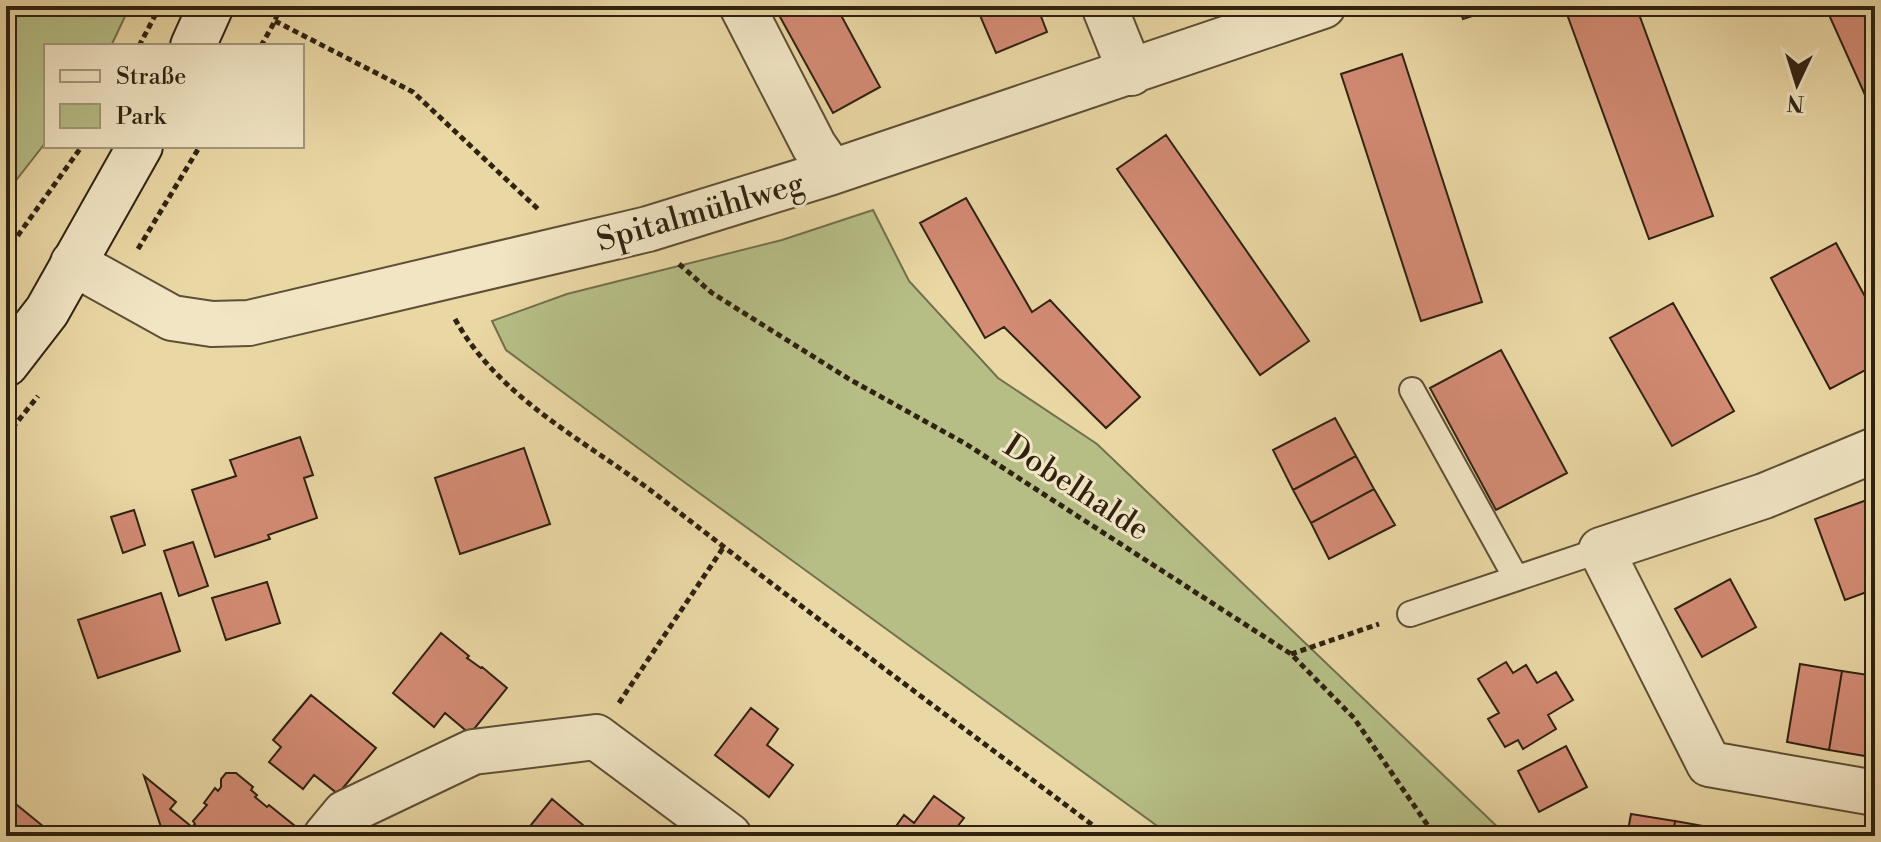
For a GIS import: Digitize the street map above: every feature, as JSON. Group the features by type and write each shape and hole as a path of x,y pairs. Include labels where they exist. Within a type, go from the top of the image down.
{"street":[{"path":"194,44 211,6"},
{"path":"742,6 814,146 832,172"},
{"path":"1104,6 1131,73"},
{"name":"Spitalmühlweg","path":"73,263 172,318 212,324 249,323 648,229 832,172 1323,6"},
{"path":"6,364 47,311 139,148"},
{"path":"1875,450 1764,496 1601,550 1709,764 1875,793"},
{"path":"326,836 345,813 473,752 596,737 729,836"}],"lane":[{"path":"1412,390 1516,578"},
{"path":"1410,614 1601,550"}],"path":[{"path":"140,44 160,6"},
{"path":"262,44 280,6"},
{"path":"275,21 413,92 545,216"},
{"path":"6,252 81,148"},
{"path":"154,223 199,148"},
{"name":"Dobelhalde","path":"648,229 681,266 712,293 849,379 966,444 1291,654 1354,718 1435,836"},
{"path":"434,281 468,344 536,411 655,494 1107,836"},
{"path":"596,737 723,548"},
{"path":"1291,654 1410,614"}],"green space":[{"path":"6,6 130,6 112,44 44,44 44,145 6,193"},
{"path":"873,210 909,281 998,378 1097,444 1507,836 1171,836 506,350 492,321 567,294 782,240"}],"building":[{"path":"774,6 836,6 880,87 833,113"},
{"path":"976,6 1037,6 1047,32 996,53"},
{"path":"1493,6 1494,9 1463,19 1459,8"},
{"path":"1564,6 1636,6 1713,216 1649,239"},
{"path":"1825,6 1875,6 1875,117"},
{"path":"1402,54 1482,302 1421,321 1341,74"},
{"path":"1166,135 1309,341 1260,375 1117,169"},
{"path":"966,198 1032,312 1050,300 1140,397 1106,428 1004,327 985,338 920,223"},
{"path":"1836,243 1875,315 1875,365 1830,389 1771,278"},
{"path":"1673,303 1734,411 1672,446 1610,338"},
{"path":"1501,350 1567,473 1496,510 1430,388"},
{"path":"1335,418 1356,456 1293,490 1273,450"},
{"path":"300,437 313,475 304,478 317,518 268,535 270,539 215,557 192,490 236,476 230,460"},
{"path":"524,448 550,524 460,554 435,478"},
{"path":"1356,456 1374,489 1311,523 1293,490"},
{"path":"1374,489 1395,525 1329,559 1311,523"},
{"path":"1875,497 1875,589 1845,600 1815,519"},
{"path":"134,510 145,545 123,553 111,517"},
{"path":"193,542 208,586 179,596 164,551"},
{"path":"1730,579 1756,627 1702,657 1675,609"},
{"path":"267,582 280,623 226,640 212,598"},
{"path":"161,593 180,651 98,678 78,620"},
{"path":"441,633 469,656 467,658 507,688 470,734 445,713 434,727 393,693"},
{"path":"1506,662 1513,673 1526,665 1537,683 1556,672 1573,700 1548,715 1556,729 1523,749 1518,740 1505,747 1488,719 1499,713 1478,679"},
{"path":"1800,664 1842,671 1829,750 1787,742"},
{"path":"1842,671 1875,676 1875,731 1871,757 1829,750"},
{"path":"311,695 376,748 338,794 314,775 303,789 269,762 281,747 273,740"},
{"path":"751,708 778,729 767,745 793,765 769,797 715,755"},
{"path":"1566,746 1587,787 1539,812 1518,771"},
{"path":"226,773 236,773 253,787 251,790 257,795 255,797 295,826 287,836 164,836 144,776 176,802 170,809 192,827 195,824 193,821 207,805 204,803 215,788 218,791 221,787 221,779"},
{"path":"6,796 55,836 6,836"},
{"path":"934,796 964,818 950,836 889,836 904,815 914,823"},
{"path":"552,799 596,836 522,836"},
{"path":"1631,814 1675,821 1673,836 1627,836"},
{"path":"1675,821 1720,829 1719,836 1673,836"}]}
